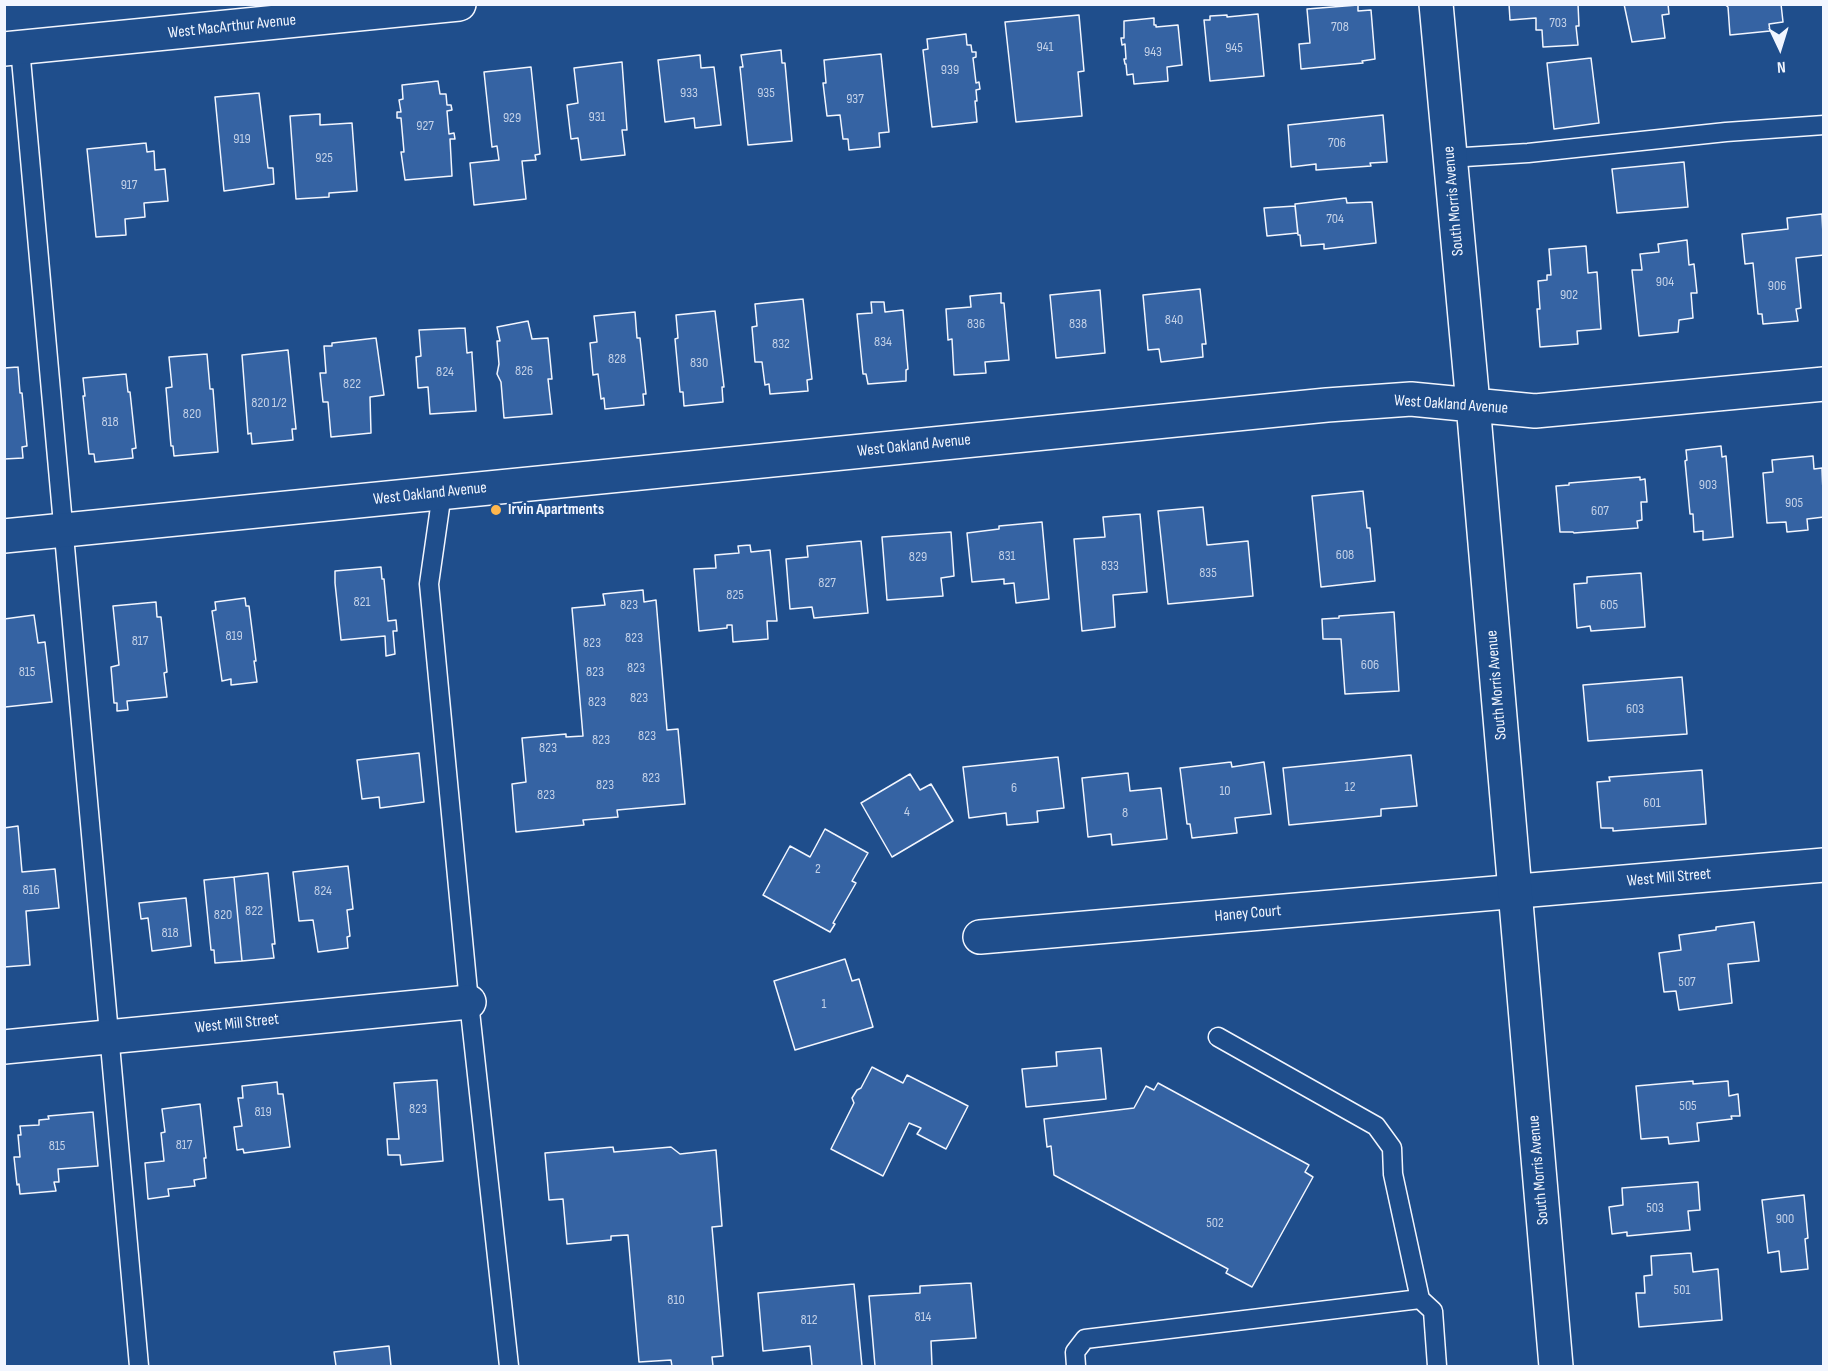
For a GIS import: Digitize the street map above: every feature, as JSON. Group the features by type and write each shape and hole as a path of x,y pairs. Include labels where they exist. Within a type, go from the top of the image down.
{"main road":[{"name":"West MacArthur Avenue","path":"12,48 459,4"},
{"name":"South Morris Avenue","path":"1436,4 1556,1366"},
{"name":"West Oakland Avenue","path":"4,536 1327,405 1411,399 1535,411 1824,384"},
{"name":"West Mill Street","path":"1515,891 1824,865"},
{"name":"Haney Court","path":"980,937 1515,891"},
{"name":"West Mill Street","path":"4,1047 469,1002"}],"lane":[{"path":"12,48 63,530 139,1366"},
{"path":"1449,158 1528,153 1824,124"},
{"path":"442,493 429,584 469,1002 509,1366"},
{"path":"1218,1037 1376,1126 1392,1148 1393,1174 1420,1299 1433,1311 1437,1366"},
{"path":"1076,1366 1075,1352 1085,1339 1420,1299"}],"building":[{"path":"1509,4 1578,4 1579,26 1576,26 1578,45 1543,47 1542,30 1536,30 1536,18 1510,20"},
{"path":"1624,4 1668,4 1669,14 1662,15 1665,38 1632,42"},
{"path":"1724,4 1781,4 1783,22 1769,24 1770,31 1730,35 1728,7"},
{"path":"1358,5 1358,11 1371,10 1375,59 1362,61 1363,63 1301,69 1299,44 1310,43 1307,9"},
{"path":"1258,14 1264,76 1210,81 1204,20 1210,20 1210,16"},
{"path":"1079,15 1084,71 1078,72 1082,116 1016,122 1005,22"},
{"path":"1154,18 1156,27 1178,25 1182,65 1167,67 1168,81 1134,84 1133,74 1127,75 1124,59 1126,59 1125,44 1122,45 1121,38 1124,38 1124,21"},
{"path":"966,34 967,45 971,45 972,52 976,52 976,57 973,58 976,83 979,82 980,89 976,90 977,101 975,101 977,122 932,127 923,50 928,49 927,39"},
{"path":"781,50 782,63 785,63 792,141 748,145 740,67 743,67 741,55"},
{"path":"881,54 889,132 879,133 880,147 849,150 848,139 843,139 840,115 827,116 823,83 826,83 824,60"},
{"path":"700,55 701,68 714,67 721,125 695,128 694,118 665,122 658,60"},
{"path":"1591,58 1599,123 1554,129 1547,63"},
{"path":"622,62 627,130 622,130 625,155 581,160 578,138 571,139 567,105 578,103 574,68"},
{"path":"531,67 540,154 535,155 536,160 522,161 526,199 474,205 470,163 499,160 497,146 492,147 484,72"},
{"path":"438,81 440,94 446,94 447,105 451,105 452,110 447,111 449,134 454,133 455,139 450,139 452,176 405,180 401,152 404,152 401,118 397,118 397,112 401,112 399,100 403,99 402,85"},
{"path":"259,93 268,168 273,168 274,184 224,191 215,97"},
{"path":"320,114 320,125 352,123 357,191 329,193 329,197 296,199 290,116"},
{"path":"1383,115 1387,162 1370,163 1371,166 1316,170 1316,164 1291,167 1288,125"},
{"path":"146,143 147,152 154,151 155,170 165,169 168,201 144,203 145,217 125,219 126,235 96,237 87,149"},
{"path":"1684,162 1688,207 1617,213 1612,169"},
{"path":"1346,198 1347,203 1372,202 1376,243 1324,249 1324,244 1301,246 1295,204"},
{"path":"1295,206 1298,233 1267,236 1264,208"},
{"path":"1822,214 1824,255 1796,258 1801,308 1796,309 1798,321 1763,324 1762,314 1758,314 1753,263 1745,264 1742,234 1788,229 1787,218"},
{"path":"1687,240 1689,265 1694,264 1697,293 1691,293 1693,318 1679,320 1678,332 1639,336 1632,270 1642,270 1640,254 1659,252 1658,244"},
{"path":"1586,246 1588,273 1597,272 1601,329 1577,331 1578,344 1540,347 1537,309 1540,309 1538,281 1547,280 1547,275 1551,275 1549,249"},
{"path":"1200,289 1206,344 1202,344 1203,357 1161,362 1159,349 1148,350 1143,295"},
{"path":"1100,290 1105,353 1056,358 1050,295"},
{"path":"1001,293 1009,360 985,362 986,373 954,375 952,339 948,340 946,309 971,307 970,296"},
{"path":"803,299 812,379 807,380 808,391 770,394 769,384 765,385 762,362 755,362 752,327 757,326 755,304"},
{"path":"871,302 884,302 885,312 903,310 908,369 906,370 906,381 868,384 866,374 863,374 857,314 872,313"},
{"path":"715,311 724,387 722,387 723,402 684,406 683,392 680,392 675,339 678,338 676,315"},
{"path":"635,312 646,394 643,394 644,405 605,409 604,398 601,399 598,374 593,375 590,343 597,342 594,316"},
{"path":"528,321 532,339 548,338 552,379 548,379 552,414 504,418 501,382 497,374 499,364 497,341 500,341 497,327"},
{"path":"465,328 467,353 472,352 476,411 430,414 428,387 418,388 416,357 421,356 419,330"},
{"path":"376,338 384,395 370,397 371,433 331,437 328,402 323,402 320,373 326,373 324,346"},
{"path":"288,350 296,429 292,429 293,440 252,444 251,433 248,434 242,355"},
{"path":"207,354 210,389 213,389 218,452 174,456 173,446 171,446 166,388 172,387 169,357"},
{"path":"18,367 27,446 22,447 23,458 4,459 4,368"},
{"path":"126,374 136,448 132,449 133,458 95,462 94,454 89,454 83,378"},
{"path":"1721,446 1722,457 1726,456 1733,537 1703,540 1703,531 1694,532 1693,514 1690,514 1686,450"},
{"path":"1813,456 1814,469 1822,468 1824,517 1807,519 1808,530 1787,532 1786,522 1767,523 1763,473 1773,472 1772,460"},
{"path":"1640,477 1640,480 1645,479 1647,502 1641,502 1642,520 1637,521 1638,528 1560,532 1556,486"},
{"path":"1363,491 1367,528 1370,528 1375,581 1321,587 1312,496"},
{"path":"1203,507 1207,545 1248,541 1253,596 1168,604 1158,511"},
{"path":"1140,514 1147,592 1113,595 1115,627 1082,631 1074,539 1105,537 1103,517"},
{"path":"1042,522 1049,599 1016,603 1014,583 1004,584 1004,579 972,582 967,533 999,529 999,526"},
{"path":"951,532 954,576 941,578 943,596 887,600 882,537"},
{"path":"861,541 868,613 814,618 812,607 790,609 786,559 808,557 807,546"},
{"path":"750,545 751,552 770,550 777,621 767,621 768,639 733,642 732,625 727,625 727,628 699,631 694,569 716,568 715,555 739,553 738,546"},
{"path":"381,567 388,621 396,620 397,631 393,631 395,654 386,656 385,636 341,640 335,583 335,571"},
{"path":"1641,573 1645,627 1591,631 1590,626 1577,628 1574,584 1587,583 1587,577"},
{"path":"643,590 644,602 656,600 667,730 678,729 685,804 617,810 618,817 583,820 584,825 516,832 512,784 526,782 522,738 566,734 566,737 583,736 572,608 605,605 603,594"},
{"path":"245,598 246,606 249,606 257,682 231,685 231,679 222,681 212,611 216,610 215,602"},
{"path":"156,602 157,617 161,617 167,672 164,673 167,697 127,701 128,710 117,711 117,703 114,703 111,667 119,665 113,606"},
{"path":"1394,612 1399,691 1345,694 1341,639 1323,639 1322,619"},
{"path":"34,615 38,643 45,642 52,702 5,707 4,619"},
{"path":"1682,677 1687,734 1588,741 1583,685"},
{"path":"419,753 424,802 380,808 379,797 362,799 357,760"},
{"path":"1411,755 1417,806 1381,809 1381,816 1289,825 1283,768"},
{"path":"1058,757 1064,808 1037,811 1038,822 1007,825 1006,813 969,818 963,767"},
{"path":"1231,762 1232,767 1264,762 1271,814 1235,818 1237,833 1192,838 1190,824 1187,824 1180,768"},
{"path":"1702,770 1706,824 1613,831 1613,828 1601,828 1597,782 1610,781 1609,777"},
{"path":"1128,773 1130,791 1161,788 1167,839 1112,845 1111,834 1088,837 1082,778"},
{"path":"910,774 920,790 931,784 953,821 892,857 861,803"},
{"path":"18,826 22,872 55,869 59,908 26,911 30,965 4,967 4,828"},
{"path":"825,829 868,853 852,881 856,883 830,932 763,895 790,846 810,857"},
{"path":"348,866 353,909 347,910 350,936 347,937 348,948 318,952 313,920 299,921 293,872"},
{"path":"268,873 275,944 272,944 274,958 242,961 234,877"},
{"path":"234,877 242,961 215,963 214,950 211,950 204,880"},
{"path":"186,898 191,946 152,951 148,918 141,919 139,903"},
{"path":"1754,922 1759,961 1728,964 1732,1003 1679,1010 1676,991 1664,992 1659,953 1681,950 1679,935"},
{"path":"845,959 852,981 859,979 873,1027 795,1050 774,981"},
{"path":"1101,1048 1106,1099 1026,1107 1022,1069 1057,1066 1056,1052"},
{"path":"872,1067 903,1083 907,1075 968,1106 946,1149 917,1134 921,1128 909,1123 883,1176 831,1149 854,1103 852,1098 861,1088"},
{"path":"437,1080 443,1161 401,1165 400,1155 388,1155 387,1139 399,1139 394,1083"},
{"path":"1693,1081 1693,1084 1728,1081 1729,1096 1738,1094 1740,1116 1697,1123 1699,1141 1669,1144 1668,1137 1641,1139 1636,1086"},
{"path":"277,1082 278,1094 283,1094 290,1147 244,1153 243,1149 237,1150 234,1127 242,1126 238,1098 243,1098 242,1086"},
{"path":"1158,1083 1309,1165 1305,1172 1313,1177 1252,1287 1226,1273 1228,1269 1054,1175 1051,1146 1047,1147 1044,1119 1134,1108 1146,1086 1154,1090"},
{"path":"200,1104 206,1178 194,1180 195,1186 168,1189 169,1196 148,1199 145,1163 164,1161 161,1133 165,1132 162,1109"},
{"path":"93,1112 98,1166 58,1169 59,1182 54,1182 56,1191 20,1194 14,1157 20,1157 18,1135 21,1135 20,1126 39,1125 39,1120 49,1119 48,1116"},
{"path":"613,1147 614,1152 671,1147 680,1154 716,1150 722,1226 712,1227 723,1356 712,1357 713,1366 672,1366 671,1360 639,1362 628,1235 611,1236 611,1240 567,1244 563,1199 549,1200 545,1153"},
{"path":"1698,1182 1700,1210 1688,1211 1690,1230 1627,1236 1627,1232 1612,1234 1609,1207 1623,1205 1622,1188"},
{"path":"1804,1195 1808,1269 1781,1272 1779,1251 1768,1253 1762,1200"},
{"path":"1691,1253 1693,1272 1718,1269 1722,1320 1639,1327 1636,1293 1645,1293 1644,1276 1652,1275 1651,1256"},
{"path":"971,1283 976,1338 931,1341 932,1366 875,1366 869,1296 920,1293 920,1286"},
{"path":"854,1284 862,1366 812,1366 810,1346 763,1351 758,1293"},
{"path":"389,1346 391,1366 336,1366 334,1352"}],"place":[{"name":"Irvin Apartments","path":"496,510"}]}
